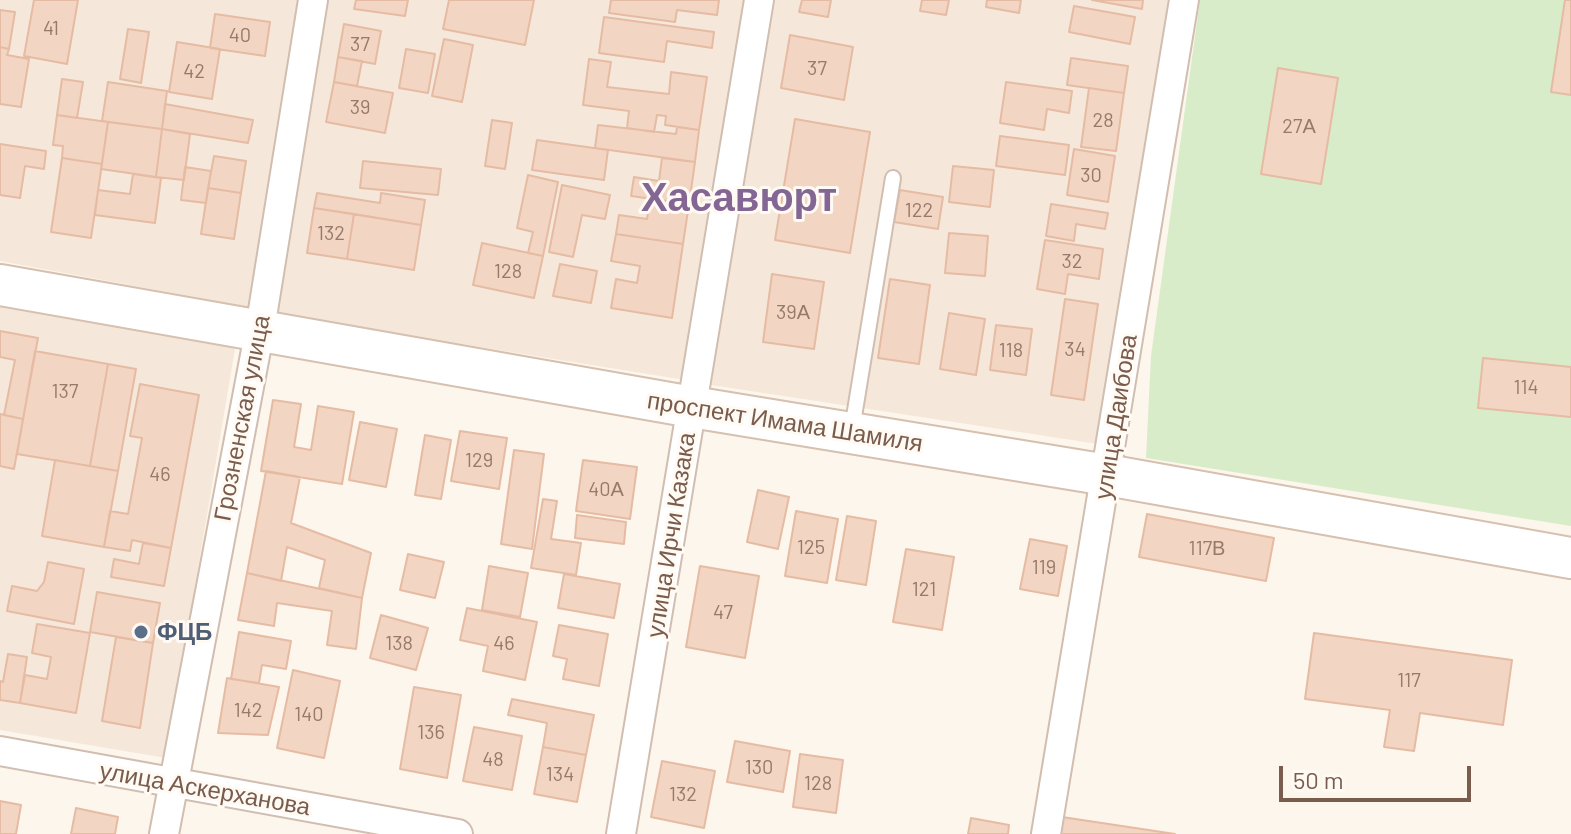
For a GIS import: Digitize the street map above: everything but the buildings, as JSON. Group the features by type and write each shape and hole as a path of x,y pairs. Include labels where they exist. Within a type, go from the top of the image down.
{"main road":[{"name":"проспект Имама Шамиля","path":"0,285 1571,558"}],"street":[{"name":"Грозненская улица","path":"164,834 260,329 313,0"},
{"name":"улица Ирчи Казака","path":"621,834 759,0"},
{"name":"улица Даибова","path":"1046,834 1184,0"},
{"name":"улица Аскерханова","path":"0,751 458,834"}],"lane":[{"path":"851,433 893,178"}],"shaded area":[{"path":"0,0 301,0 248,307 0,261"},
{"path":"323,0 745,0 685,380 273,314"},
{"path":"775,0 1169,0 1098,444 711,385"},
{"path":"0,303 236,343 166,758 0,730"}],"green space":[{"path":"1200,0 1571,0 1571,526 1146,458 1151,356"}],"place":[{"name":"ФЦБ","path":"141,632"}],"district":[{"name":"Хасавюрт","path":"739,198"}]}
